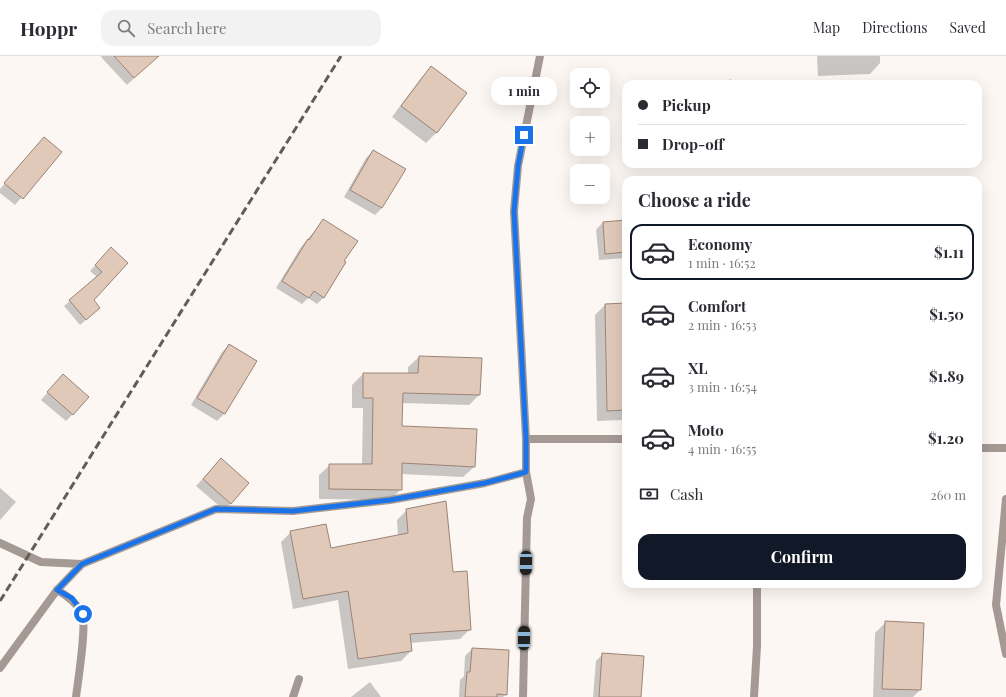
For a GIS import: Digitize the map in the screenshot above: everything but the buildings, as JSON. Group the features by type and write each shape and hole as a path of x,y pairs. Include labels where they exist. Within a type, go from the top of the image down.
{"street":[{"path":"523,697 527,518 531,499 526,472 526,439 514,211 518,166 540,56"},
{"path":"526,439 622,439"},
{"path":"982,448 1006,448"},
{"path":"0,668 57,590 82,564 216,509 293,511 390,500 485,483 526,472"},
{"path":"1006,499 996,605 1006,654"},
{"path":"0,543 41,562 82,564"},
{"path":"754,697 757,646 757,588"},
{"path":"57,590 72,598 83,614 83,644 76,697"},
{"path":"293,697 299,679"}],"railway":[{"path":"0,601 341,56"}],"route":[{"path":"83,614 72,598 57,590 82,564 216,509 293,511 390,500 485,483 526,472 526,439 514,211 518,166 524,135"}]}
